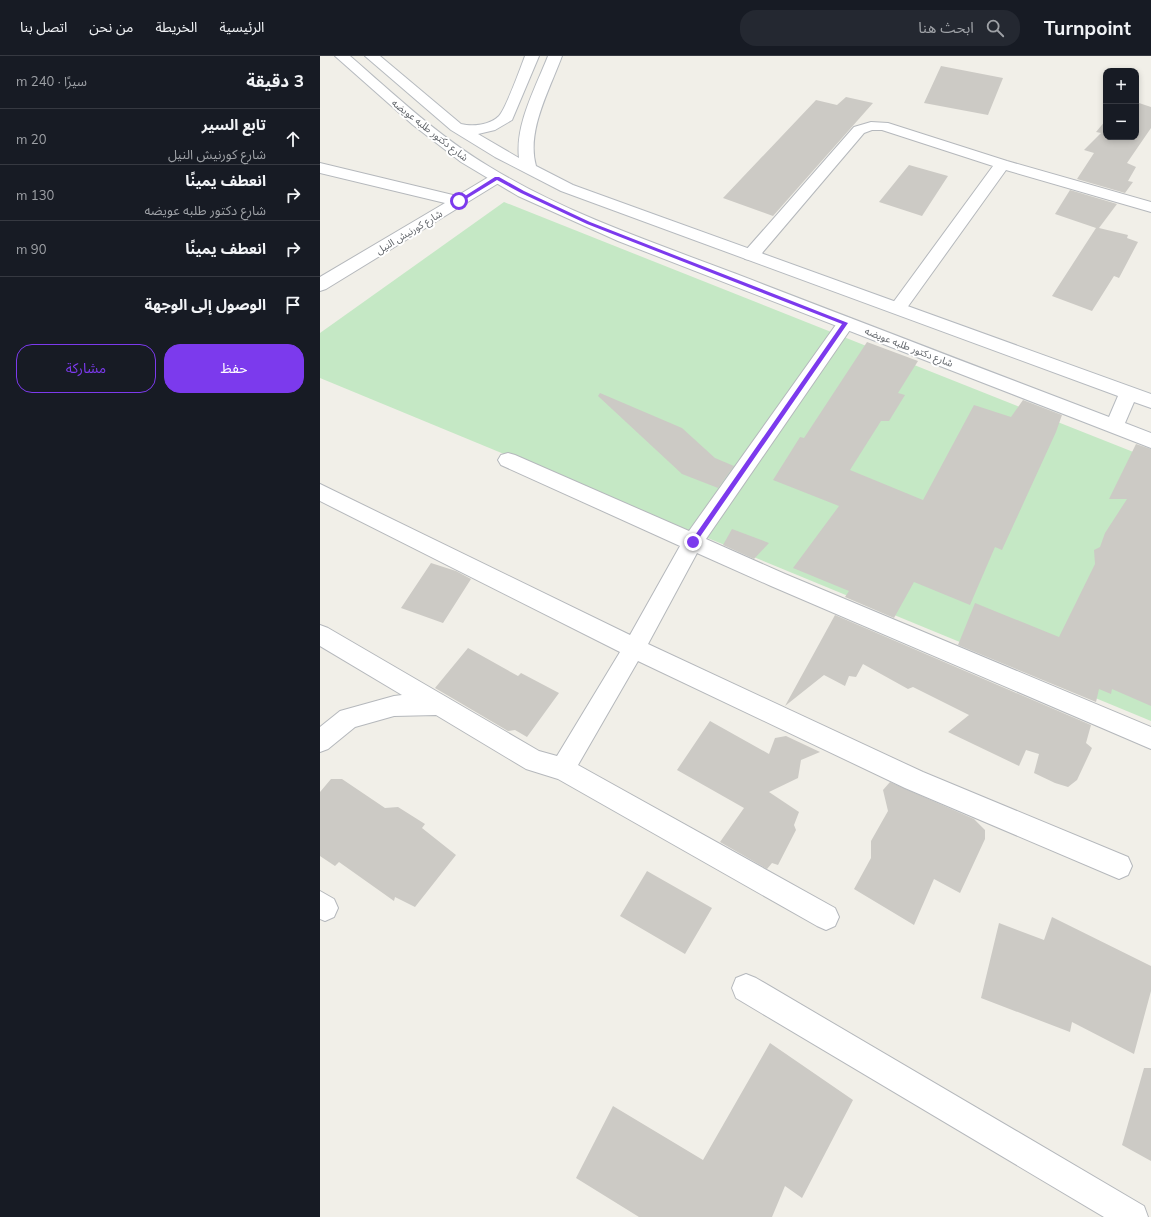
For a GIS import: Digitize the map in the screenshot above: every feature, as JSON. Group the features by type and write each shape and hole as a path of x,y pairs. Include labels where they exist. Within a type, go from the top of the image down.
{"street":[{"name":"شارع دكتور طلبه عويضه","path":"342,56 444,143 497,178 555,207 596,226 1151,441"},
{"name":"شارع دكتور طلبه عويضه","path":"372,56 456,127 500,154 567,188 1151,401"},
{"path":"456,127 466,130 484,128 500,123 507,117 532,56"},
{"path":"528,169 526,157 526,134 555,56"},
{"path":"751,255 859,130 871,126 883,126 1002,164 1151,207"},
{"path":"898,308 1002,164"},
{"path":"320,168 459,201"},
{"name":"شارع كورنيش النيل","path":"320,285 497,178"},
{"path":"563,769 634,648 693,542 846,323"},
{"path":"1114,427 1129,393"},
{"path":"508,460 693,542 1151,738"},
{"path":"320,492 634,648 914,780 1119,866"},
{"path":"320,635 534,761 563,769 826,917"},
{"path":"320,741 348,718 394,706 440,705"},
{"path":"746,988 1133,1217"}],"green space":[{"path":"504,202 1151,459 1151,721 320,378 320,333"}],"building":[{"path":"941,66 1003,78 988,115 924,103"},
{"path":"846,97 873,103 773,216 723,198 816,100 837,105"},
{"path":"1139,103 1151,107 1151,128 1127,163 1136,167 1128,181 1133,182 1125,193 1077,179 1094,153 1084,150 1101,133 1096,132 1103,124 1103,140 1139,140"},
{"path":"909,165 948,176 922,216 879,202"},
{"path":"1070,190 1117,204 1099,228 1128,235 1127,238 1138,242 1119,278 1114,276 1092,311 1052,296 1096,228 1055,214"},
{"path":"867,342 918,361 898,393 905,395 889,421 881,421 850,470 923,500 974,405 1011,417 1023,400 1062,415 1056,432 1002,550 995,547 970,605 914,582 894,618 845,597 849,591 793,568 839,506 773,480 800,437 804,438"},
{"path":"600,393 682,428 715,458 734,466 718,488 682,474 598,396"},
{"path":"1136,444 1151,449 1151,706 1112,689 1111,694 1099,689 1096,702 958,645 975,603 1059,637 1095,564 1094,550 1100,547 1105,533 1127,499 1109,499"},
{"path":"732,529 769,543 754,559 723,545"},
{"path":"431,563 456,571 471,579 443,623 401,608"},
{"path":"835,615 1091,725 1086,743 1092,748 1077,780 1068,787 1055,783 1034,773 1039,754 1026,750 1019,766 948,732 969,715 913,687 908,689 863,664 856,677 849,676 845,686 824,675 785,706"},
{"path":"468,648 518,676 521,673 559,693 527,737 515,730 508,731 435,688"},
{"path":"710,721 769,754 775,738 786,736 820,752 801,760 798,778 769,792 799,812 794,825 796,830 778,865 772,863 767,869 720,842 744,808 677,770"},
{"path":"331,779 342,779 385,808 398,807 425,824 422,828 456,855 415,907 395,897 394,901 339,862 335,866 320,856 320,792"},
{"path":"890,782 974,819 985,830 985,839 960,893 934,879 914,925 854,889 871,858 871,841 888,811 883,790"},
{"path":"647,871 712,908 685,954 620,916"},
{"path":"1052,917 1151,966 1151,991 1134,1054 1072,1022 1070,1032 981,998 999,923 1044,940"},
{"path":"770,1043 853,1100 802,1198 785,1186 772,1217 639,1217 576,1178 613,1106 703,1160"},
{"path":"1144,1068 1151,1068 1151,1161 1122,1145"}],"route":[{"path":"459,201 497,178 588,223 846,323 693,542"}]}
